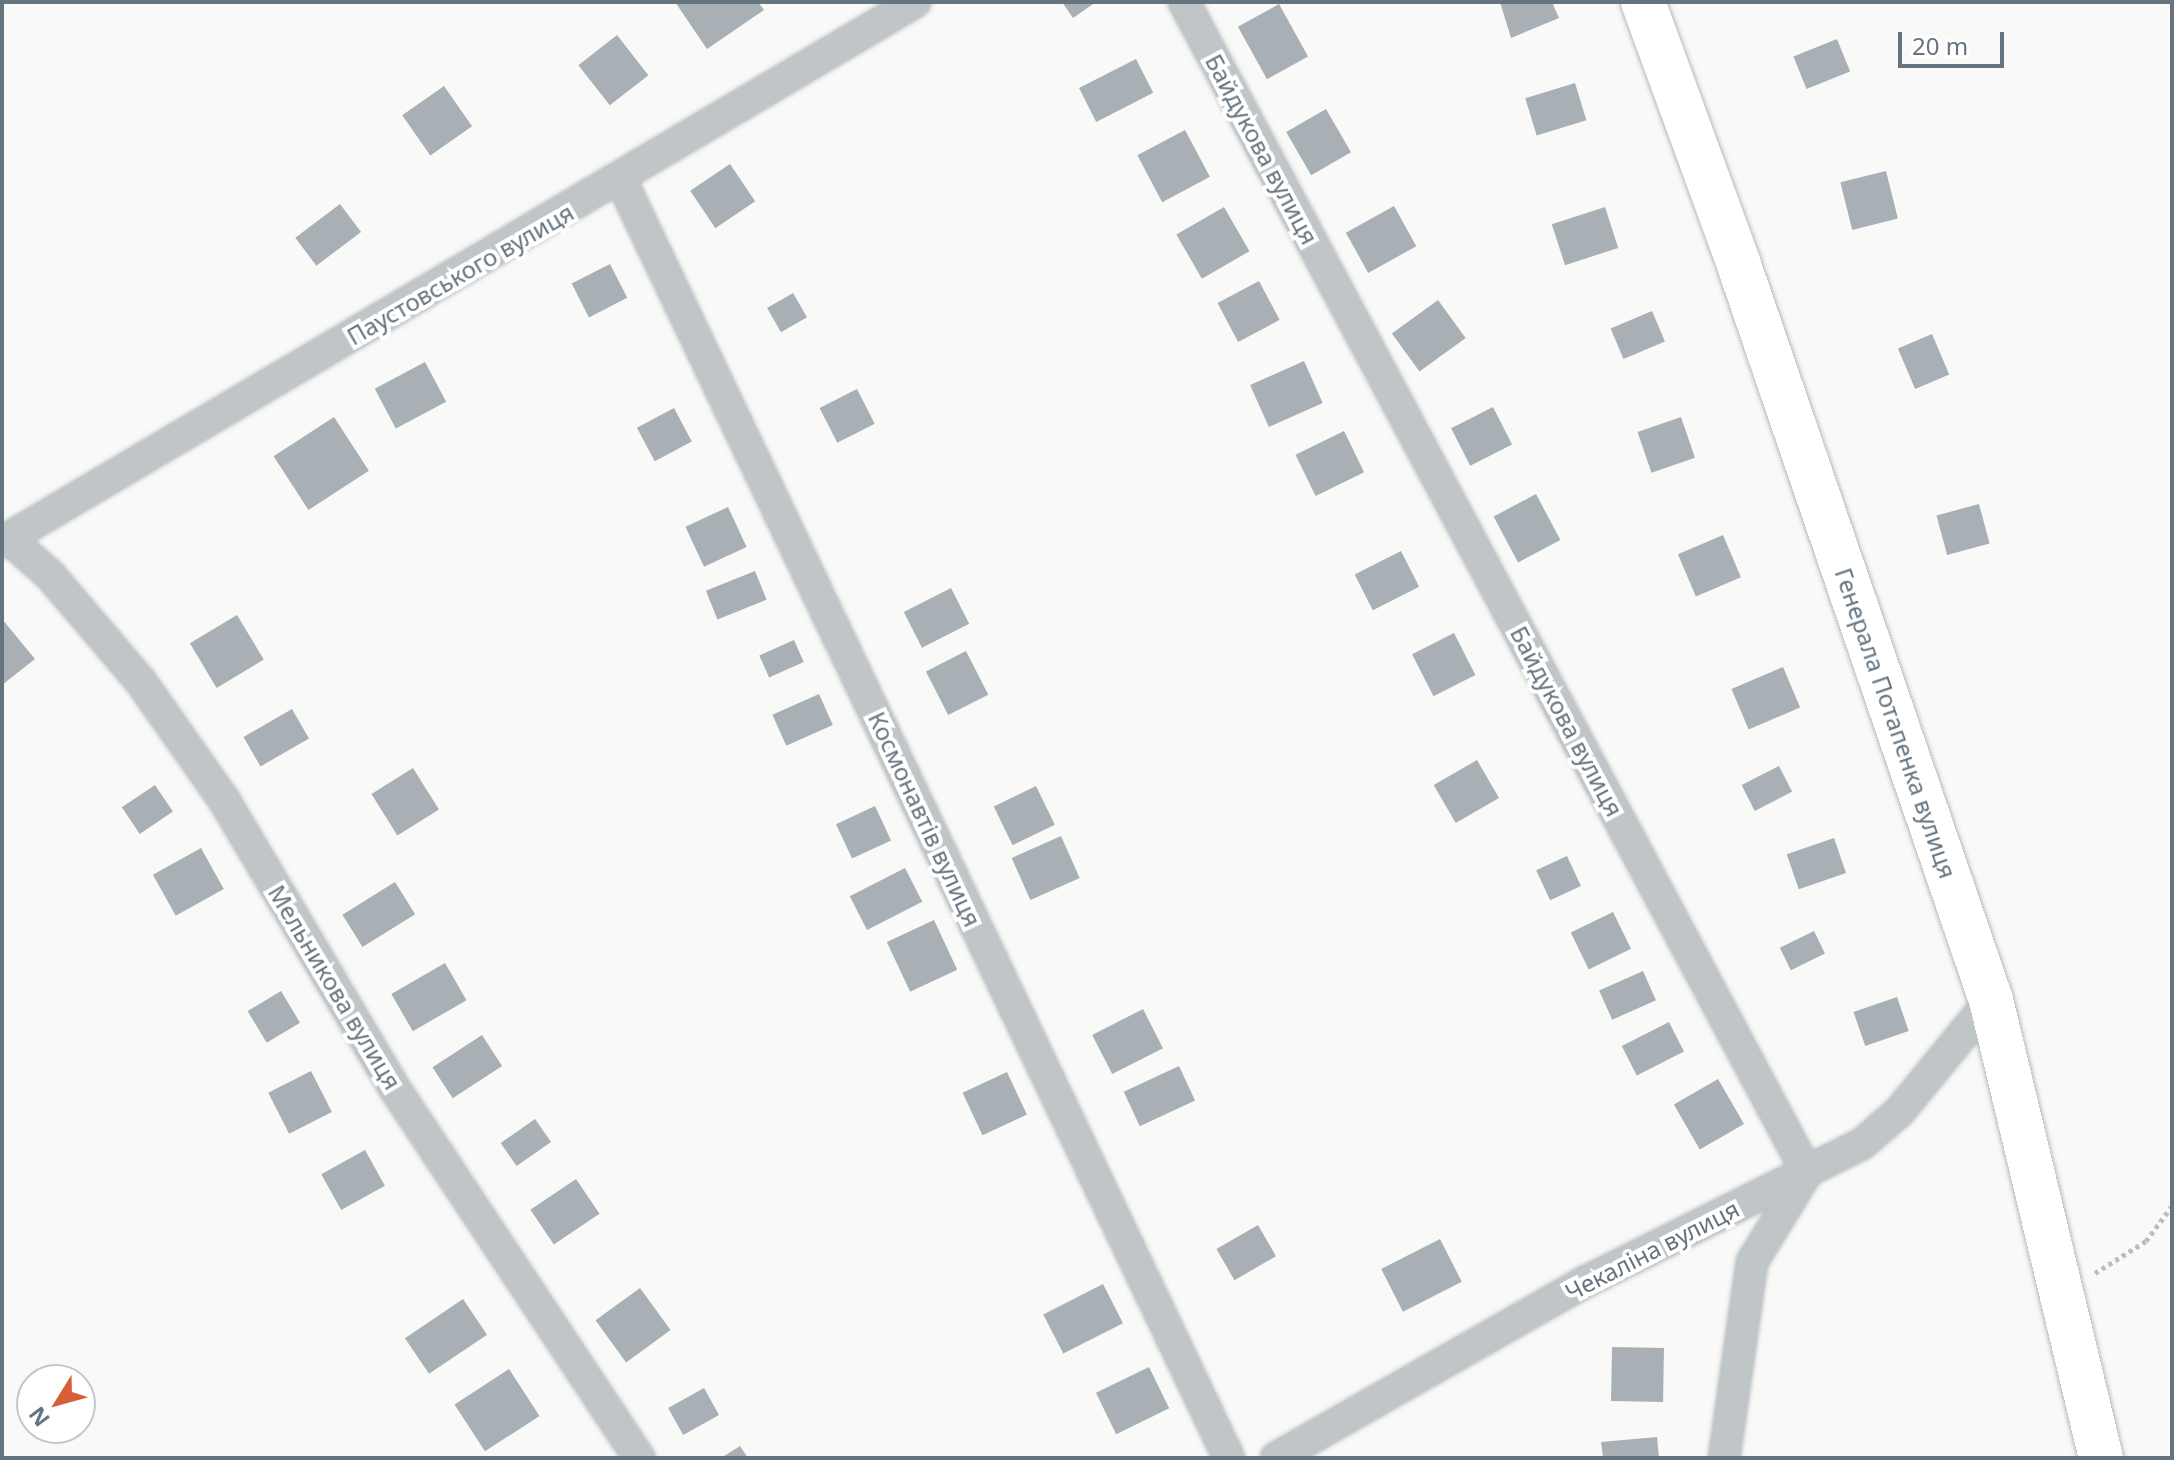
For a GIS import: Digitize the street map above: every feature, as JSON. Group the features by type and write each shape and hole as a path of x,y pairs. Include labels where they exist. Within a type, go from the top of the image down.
{"main road":[{"name":"Генерала Потапенка вулиця","path":"1643,2 1744,280 1991,1000 2101,1458"}],"street":[{"name":"Паустовського вулиця","path":"5,540 621,180 915,2"},
{"name":"Байдукова вулиця","path":"1184,2 1807,1172"},
{"name":"Космонавтів вулиця","path":"621,180 1229,1458"},
{"name":"Мельникова вулиця","path":"5,540 50,575 141,682 224,800 393,1086 639,1458"},
{"name":"Чекаліна вулиця","path":"1284,1456 1585,1282 1862,1144 1900,1111 1991,1000"},
{"path":"1724,1458 1752,1262 1807,1172"}],"path":[{"path":"2061,1287 2107,1268 2146,1241 2172,1206"}],"building":[{"path":"675,2 758,2 764,10 707,49"},
{"path":"1062,2 1096,2 1073,18"},
{"path":"1500,2 1552,2 1559,18 1511,38"},
{"path":"1279,4 1308,56 1267,79 1238,27"},
{"path":"617,35 648,75 610,105 578,65"},
{"path":"1837,39 1850,71 1807,89 1793,57"},
{"path":"1136,59 1153,93 1096,122 1079,88"},
{"path":"1575,83 1586,120 1537,135 1525,98"},
{"path":"444,86 472,126 430,155 402,115"},
{"path":"1326,109 1351,152 1311,175 1286,132"},
{"path":"1185,130 1210,177 1162,202 1137,155"},
{"path":"730,164 755,201 715,228 690,191"},
{"path":"1886,171 1898,219 1852,230 1840,182"},
{"path":"340,204 361,232 316,266 295,238"},
{"path":"1394,206 1416,246 1368,273 1346,233"},
{"path":"1224,207 1250,251 1202,279 1176,234"},
{"path":"1605,207 1618,248 1565,265 1552,224"},
{"path":"610,264 627,298 589,317 572,284"},
{"path":"1259,281 1280,320 1238,342 1218,303"},
{"path":"793,293 807,317 781,332 767,308"},
{"path":"1438,300 1466,338 1420,372 1392,334"},
{"path":"1652,311 1665,341 1623,359 1611,329"},
{"path":"1932,334 1949,375 1915,389 1898,348"},
{"path":"1304,361 1323,403 1269,427 1250,385"},
{"path":"425,362 446,402 396,428 375,389"},
{"path":"857,389 875,424 837,443 820,408"},
{"path":"1493,407 1512,444 1470,466 1451,428"},
{"path":"674,408 692,442 655,461 637,428"},
{"path":"334,417 369,471 308,510 274,456"},
{"path":"1681,417 1695,458 1652,473 1638,432"},
{"path":"1344,431 1364,472 1316,496 1295,455"},
{"path":"1536,494 1560,540 1518,562 1494,517"},
{"path":"1979,504 1990,544 1947,555 1936,515"},
{"path":"728,507 747,547 704,567 685,527"},
{"path":"1723,535 1741,577 1696,596 1678,554"},
{"path":"1401,551 1419,587 1373,610 1355,575"},
{"path":"755,571 767,600 717,620 706,591"},
{"path":"951,588 969,624 922,648 904,612"},
{"path":"237,615 264,660 217,688 190,643"},
{"path":"2,619 35,659 2,685"},
{"path":"1454,633 1475,675 1433,696 1412,654"},
{"path":"794,640 804,662 769,677 759,655"},
{"path":"966,651 988,695 948,715 926,671"},
{"path":"1783,667 1800,708 1749,729 1731,689"},
{"path":"819,694 833,725 786,746 772,715"},
{"path":"292,709 309,738 261,766 244,737"},
{"path":"1477,760 1499,798 1456,823 1434,785"},
{"path":"1779,766 1792,792 1755,811 1742,785"},
{"path":"413,768 439,810 397,836 371,794"},
{"path":"155,785 173,812 140,834 122,807"},
{"path":"1036,786 1055,825 1013,845 994,807"},
{"path":"875,806 891,840 852,859 836,824"},
{"path":"1061,836 1080,878 1030,900 1012,858"},
{"path":"1834,838 1846,873 1799,889 1787,854"},
{"path":"201,848 224,889 176,916 153,875"},
{"path":"1567,856 1581,886 1550,900 1536,870"},
{"path":"905,868 922,902 867,930 850,896"},
{"path":"395,882 415,914 363,947 342,915"},
{"path":"1613,912 1631,949 1589,969 1571,933"},
{"path":"934,920 957,970 910,992 887,942"},
{"path":"1814,931 1825,953 1791,970 1780,948"},
{"path":"445,963 466,1000 413,1031 391,994"},
{"path":"1643,971 1656,1000 1612,1020 1599,991"},
{"path":"281,991 300,1023 267,1043 248,1011"},
{"path":"1897,997 1909,1031 1865,1046 1854,1012"},
{"path":"1143,1009 1163,1048 1112,1074 1092,1035"},
{"path":"1669,1022 1684,1051 1637,1075 1622,1046"},
{"path":"482,1035 502,1066 453,1098 433,1067"},
{"path":"1179,1066 1195,1100 1140,1126 1124,1092"},
{"path":"311,1071 332,1112 289,1134 268,1093"},
{"path":"1007,1072 1027,1115 982,1135 963,1093"},
{"path":"1718,1079 1744,1124 1700,1150 1674,1104"},
{"path":"535,1119 551,1142 517,1166 501,1143"},
{"path":"365,1150 385,1186 341,1210 321,1174"},
{"path":"576,1179 599,1214 554,1245 530,1210"},
{"path":"1258,1225 1276,1256 1234,1280 1216,1249"},
{"path":"1440,1239 1462,1282 1403,1312 1381,1269"},
{"path":"1103,1284 1123,1323 1063,1354 1043,1314"},
{"path":"640,1288 671,1330 626,1362 596,1320"},
{"path":"463,1299 487,1335 429,1374 405,1338"},
{"path":"1612,1347 1664,1348 1663,1402 1611,1401"},
{"path":"1149,1367 1169,1408 1116,1434 1096,1393"},
{"path":"509,1369 539,1416 485,1451 454,1404"},
{"path":"704,1388 719,1415 683,1435 668,1408"},
{"path":"1657,1437 1659,1458 1603,1458 1601,1442"},
{"path":"740,1446 748,1458 721,1458"}]}
